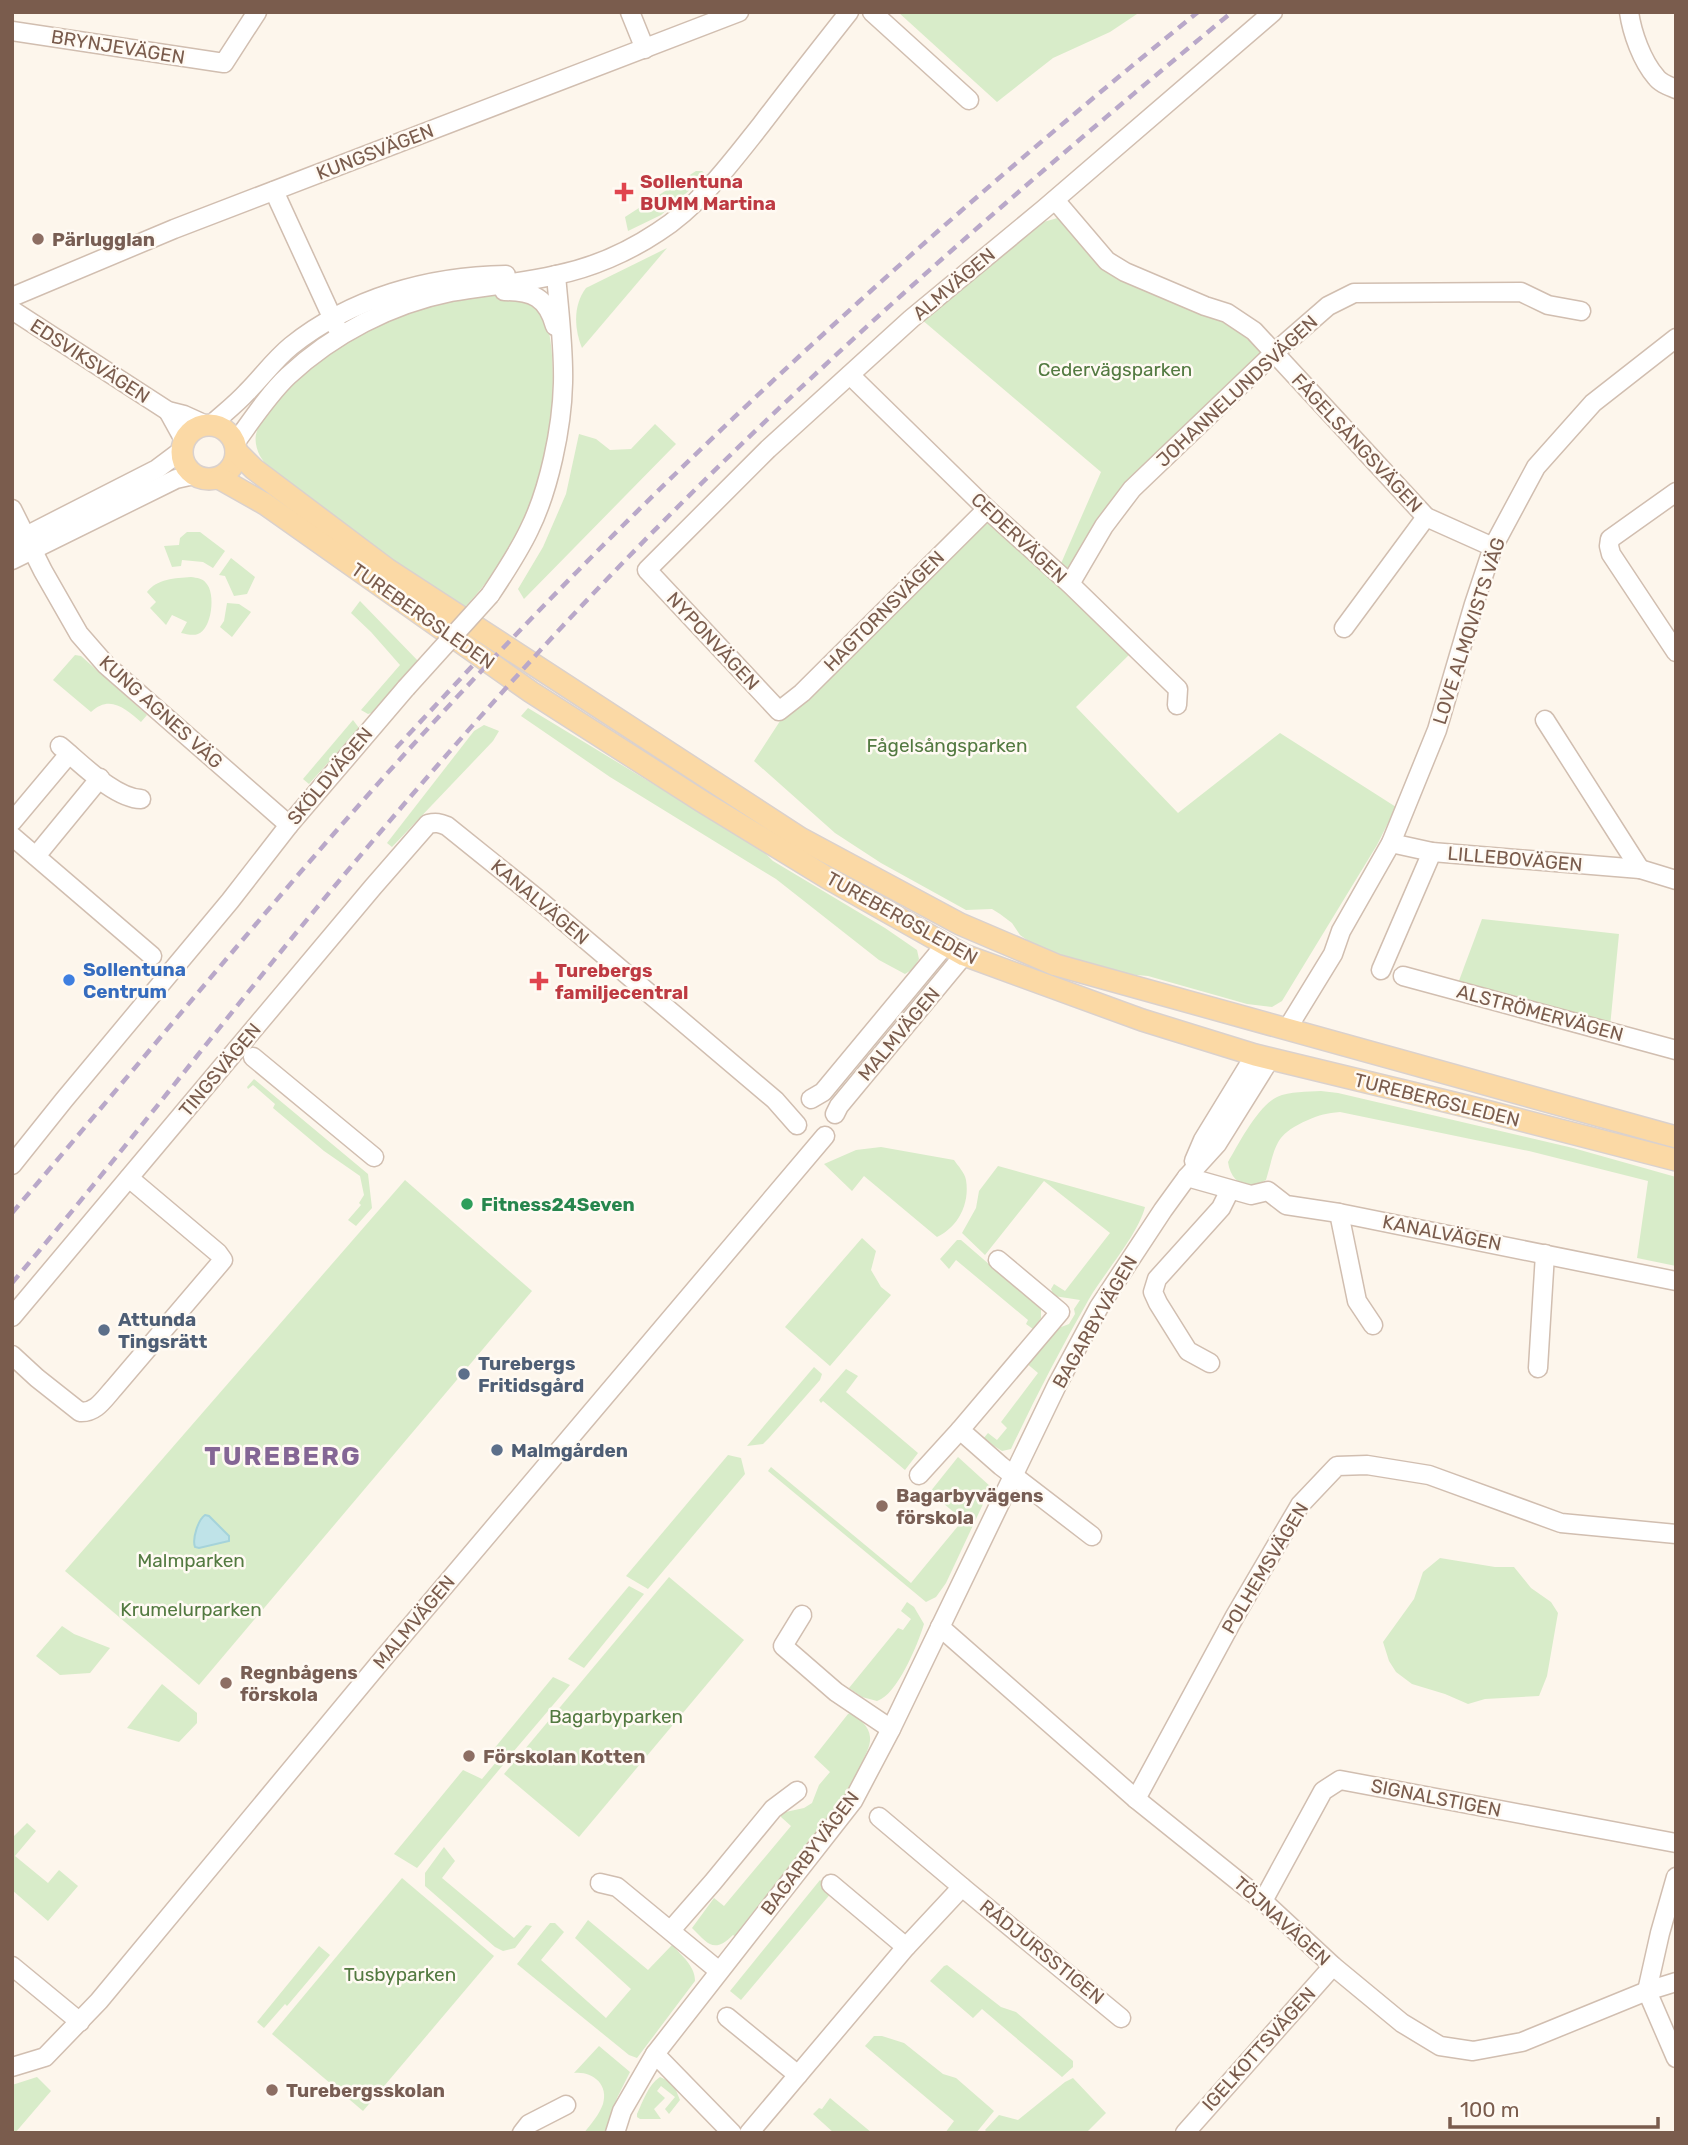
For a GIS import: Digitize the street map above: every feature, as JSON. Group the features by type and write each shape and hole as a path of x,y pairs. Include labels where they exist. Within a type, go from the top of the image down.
{"main road":[{"path":"194,475 183,463 183,445 194,428 209,425"},
{"name":"TUREBERGSLEDEN","path":"209,425 219,426 227,431 254,470 387,569 800,838 968,928 1056,965 1676,1138"},
{"path":"219,478 230,469 235,460 236,447"},
{"name":"TUREBERGSLEDEN","path":"194,475 205,480 219,478 265,504 531,692 702,802 826,877 964,955 1142,1020 1263,1057 1676,1160"},
{"path":"945,945 968,928"},
{"path":"964,955 968,928"},
{"path":"1263,1057 1281,1028"}],"street":[{"name":"BRYNJEVÄGEN","path":"12,31 224,63 257,12"},
{"path":"630,12 645,50"},
{"name":"KUNGSVÄGEN","path":"12,297 173,229 739,12"},
{"path":"236,447 286,377 341,336 388,311 451,292 584,268 658,232 687,210 722,175 849,12"},
{"path":"872,12 969,100"},
{"name":"ALMVÄGEN","path":"647,570 768,449 911,320 1273,12"},
{"path":"1629,12 1644,58 1657,80 1676,89"},
{"path":"274,191 341,336"},
{"name":"FÅGELSÅNGSVÄGEN","path":"1055,200 1107,261 1125,272 1227,313 1254,331 1426,517 1493,547"},
{"path":"209,425 246,393 267,368 290,347 331,319 374,298 433,283 482,276 556,275"},
{"name":"SKÖLDVÄGEN","path":"12,1166 230,901 289,825 490,595 511,564 530,528 544,491 557,435 563,384 556,275"},
{"name":"SKÖLDVÄGEN","path":"451,292 522,291 539,297 551,314 561,350"},
{"name":"JOHANNELUNDSVÄGEN","path":"1070,584 1104,526 1132,489 1328,306 1354,293 1521,292 1548,305 1581,311"},
{"name":"EDSVIKSVÄGEN","path":"12,310 168,411 209,425"},
{"name":"LOVE ALMQVISTS VÄG","path":"1281,1028 1322,950 1341,931 1391,843 1437,730 1493,547 1536,467 1593,403 1676,338"},
{"name":"CEDERVÄGEN","path":"850,375 987,509 1178,688 1177,705"},
{"name":"EDSVIKSVÄGEN","path":"168,411 183,445"},
{"path":"12,560 24,543 157,470 183,445"},
{"path":"24,543 176,479 194,475"},
{"path":"1676,492 1610,539 1609,546 1611,554 1676,652"},
{"name":"KUNG AGNES VÄG","path":"12,509 24,543 79,634 106,665 289,825"},
{"name":"HAGTORNSVÄGEN","path":"779,711 802,693 987,509"},
{"name":"FÅGELSÅNGSVÄGEN","path":"1344,628 1426,517"},
{"name":"NYPONVÄGEN","path":"647,570 779,711"},
{"path":"1545,720 1640,869"},
{"path":"141,799 127,797 64,750 13,835 152,956"},
{"path":"36,856 100,778"},
{"name":"KANALVÄGEN","path":"428,824 441,823 539,900 775,1100 798,1128"},
{"name":"TINGSVÄGEN","path":"12,1317 428,824"},
{"name":"LILLEBOVÄGEN","path":"1391,843 1432,852 1640,869 1676,880"},
{"path":"1381,970 1432,852"},
{"name":"MALMVÄGEN","path":"808,1100 823,1091 945,945"},
{"name":"MALMVÄGEN","path":"835,1114 964,955"},
{"name":"ALSTRÖMERVÄGEN","path":"1404,976 1676,1050"},
{"path":"253,1057 374,1157"},
{"name":"BAGARBYVÄGEN","path":"615,2133 622,2111 655,2054 853,1801 891,1729 1013,1474 1099,1307 1163,1210 1187,1177 1217,1144 1263,1057"},
{"path":"775,1100 824,1100 829,1103 835,1114 834,1127 825,1136 811,1138 798,1128"},
{"path":"803,1160 797,1111 808,1100"},
{"name":"MALMVÄGEN","path":"12,2067 45,2057 80,2022 825,1136"},
{"name":"KANALVÄGEN","path":"1187,1177 1251,1195 1268,1191 1286,1205 1339,1213 1676,1281"},
{"path":"12,1355 80,1412 89,1413 114,1388 223,1260 222,1256 129,1178"},
{"name":"BAGARBYVÄGEN","path":"1210,1363 1188,1351 1153,1292 1157,1279 1221,1208 1230,1190"},
{"path":"1339,1213 1357,1301 1373,1325"},
{"path":"1538,1368 1545,1254"},
{"name":"BAGARBYVÄGEN","path":"919,1475 1060,1312 998,1260"},
{"path":"960,1430 1092,1536"},
{"name":"POLHEMSVÄGEN","path":"1136,1799 1235,1616 1300,1505 1337,1466 1367,1465 1429,1475 1561,1523 1676,1534"},
{"path":"802,1615 783,1646 836,1692 891,1729"},
{"name":"TÖJNAVÄGEN","path":"940,1627 1136,1799 1263,1901 1333,1966 1411,2029 1440,2046 1473,2051 1522,2042 1647,1991 1676,1982"},
{"name":"SIGNALSTIGEN","path":"1263,1901 1323,1791 1340,1780 1676,1843"},
{"path":"671,1930 773,1809 797,1791"},
{"name":"RÅDJURSSTIGEN","path":"879,1817 1121,2018"},
{"path":"1676,1877 1647,1991 1676,2058"},
{"path":"600,1883 617,1887 719,1971"},
{"path":"831,1884 906,1947"},
{"name":"RÅDJURSSTIGEN","path":"749,2133 906,1947 962,1887"},
{"path":"12,1966 80,2022"},
{"name":"IGELKOTTSVÄGEN","path":"1185,2133 1333,1966"},
{"path":"727,2017 798,2075"},
{"path":"655,2054 732,2133"},
{"path":"522,2133 529,2124 566,2105"}],"green space":[{"path":"898,12 1140,12 1110,32 1053,58 997,102"},
{"path":"696,171 707,175 661,215 628,231 625,217"},
{"name":"Cedervägsparken","path":"1061,217 1099,264 1230,324 1263,355 1129,484 1069,577 1059,568 1101,472 921,319 1040,223"},
{"path":"667,248 582,348 576,317 586,288"},
{"path":"491,294 523,297 533,301 542,311 548,327 553,369 551,413 541,471 522,526 500,564 462,610 355,537 294,490 263,461 257,450 256,437 264,417 292,386 329,355 365,331 419,308"},
{"path":"655,424 676,444 524,599 518,589 543,547 566,494 579,434 596,439 610,450 631,449"},
{"name":"Fågelsångsparken","path":"987,517 1133,651 1076,707 1178,813 1280,733 1396,807 1377,845 1282,1001 1272,1007 1247,1004 1148,976 1125,974 1061,956 1034,945 1020,935 1012,923 992,909 966,910 881,863 835,833 754,761 782,718"},
{"path":"187,532 200,532 225,551 213,568 203,562 182,560 181,566 172,567 164,546 179,545 180,538"},
{"path":"231,558 255,577 247,594 234,596 225,576 219,575"},
{"path":"191,577 206,583 212,602 207,625 203,631 194,635 181,633 187,622 172,615 166,625 150,608 156,602 147,592 161,582"},
{"path":"360,601 419,662 374,712 368,714 361,710 400,665 351,613"},
{"path":"227,603 239,604 251,612 232,637 220,627 224,621"},
{"path":"75,655 81,656 147,715 141,722 118,705 105,704 91,712 53,680"},
{"path":"528,708 885,928 917,950 919,959 913,969 905,974 879,960 776,879 610,777 521,716"},
{"path":"353,720 359,728 309,784 303,779"},
{"path":"484,725 499,731 493,741 392,847 387,843 474,731"},
{"path":"1482,919 1619,934 1610,1027 1457,986"},
{"path":"254,1079 368,1174 372,1208 356,1226 348,1220 361,1205 359,1203 364,1195 360,1176 324,1151 273,1108 275,1104 253,1085 248,1089"},
{"path":"1321,1091 1573,1148 1676,1177 1676,1266 1637,1258 1648,1181 1529,1151 1340,1112 1316,1117 1288,1131 1274,1150 1266,1180 1246,1185 1236,1180 1228,1162 1263,1108 1282,1095"},
{"path":"881,1147 954,1160 966,1180 966,1198 961,1214 944,1233 937,1237 864,1176 852,1191 824,1164 856,1150"},
{"path":"998,1166 1145,1207 1135,1230 1079,1317 1011,1449 1002,1451 983,1439 988,1433 997,1440 1007,1428 1001,1422 1038,1373 1025,1362 1056,1329 1069,1324 1080,1300 1054,1296 1051,1289 1054,1284 1065,1291 1110,1233 1044,1181 985,1255 962,1233 976,1208 979,1191"},
{"name":"Malmparken","path":"405,1180 532,1291 199,1685 65,1571"},
{"path":"862,1238 876,1251 871,1270 881,1287 891,1295 830,1366 785,1327"},
{"path":"957,1240 961,1240 1041,1309 1041,1318 1033,1329 1026,1324 1028,1320 956,1260 949,1269 940,1259"},
{"path":"814,1367 822,1374 820,1380 763,1444 747,1446"},
{"path":"846,1369 858,1376 846,1392 918,1453 905,1470 819,1400"},
{"path":"728,1455 741,1458 745,1474 648,1589 626,1576"},
{"path":"958,1457 991,1487 946,1583 936,1597 926,1602 768,1471 771,1467 911,1583 963,1520 930,1492"},
{"path":"1440,1558 1495,1567 1514,1567 1531,1588 1551,1602 1558,1613 1547,1676 1539,1696 1485,1699 1468,1704 1412,1684 1396,1672 1383,1642 1414,1599 1423,1572"},
{"name":"Bagarbyparken","path":"669,1577 744,1640 579,1837 504,1774"},
{"path":"629,1586 644,1594 584,1668 568,1659"},
{"path":"907,1602 914,1607 924,1624 912,1656 885,1697 877,1701 862,1697 849,1688 898,1628 903,1630 911,1619 901,1611"},
{"path":"62,1626 74,1634 110,1648 90,1673 60,1675 36,1656"},
{"path":"553,1677 570,1685 508,1758 493,1750"},
{"path":"162,1684 197,1713 197,1723 179,1742 127,1728"},
{"path":"851,1713 866,1726 870,1744 837,1808 805,1853 736,1937 733,1935 721,1944 711,1945 692,1928 714,1898 724,1906 791,1826 781,1817 781,1813 804,1808 812,1803 819,1785 830,1772 814,1757"},
{"path":"497,1761 503,1765 417,1868 394,1854 463,1770 482,1779"},
{"path":"27,1823 36,1831 15,1856 48,1883 59,1870 78,1886 48,1921 12,1890 12,1838"},
{"path":"444,1847 455,1861 442,1878 514,1938 526,1925 532,1926 515,1948 503,1951 495,1947 425,1886 425,1873"},
{"name":"Tusbyparken","path":"402,1878 494,1956 363,2111 272,2034"},
{"path":"820,1880 832,1892 741,2000 730,1991"},
{"path":"588,1920 648,1970 672,1945 693,1971 695,1981 637,2058 629,2055 517,1964 550,1923 555,1923 564,1932 541,1960 606,2018 631,1989 575,1938"},
{"path":"319,1946 330,1955 287,2006 285,2004 264,2028 257,2022"},
{"path":"947,1965 1001,2007 1016,2012 1073,2061 1073,2067 1062,2077 982,2009 973,2018 930,1981"},
{"path":"874,2036 904,2043 943,2074 956,2078 994,2111 976,2133 945,2133 954,2121 865,2046"},
{"path":"599,2046 630,2072 617,2098 606,2133 584,2133 603,2104 604,2090 593,2077 574,2073"},
{"path":"37,2077 51,2091 15,2133 12,2133 12,2085"},
{"path":"660,2077 673,2083 680,2100 669,2114 665,2109 675,2097 661,2086 657,2091 665,2098 654,2109 661,2119 640,2119 637,2114 644,2099 652,2084"},
{"path":"1073,2078 1106,2113 1086,2133 988,2133 985,2130 999,2115 1018,2120"},
{"path":"830,2098 872,2133 834,2133 813,2114 819,2108 822,2109"}],"water":[{"path":"205,1515 229,1536 229,1541 195,1547 196,1530"}],"railway":[{"path":"12,1213 388,772 532,617 808,348 1000,177 1198,12"},
{"path":"12,1283 399,810 559,630 638,547 801,387 885,310 1057,159 1232,12"},
{"path":"396,748 475,663"}],"place":[{"name":"Sollentuna BUMM Martina","path":"624,192"},
{"name":"Pärlugglan","path":"38,239"},
{"name":"Sollentuna Centrum","path":"69,980"},
{"name":"Turebergs familjecentral","path":"539,981"},
{"name":"Fitness24Seven","path":"467,1204"},
{"name":"Attunda Tingsrätt","path":"104,1330"},
{"name":"Turebergs Fritidsgård","path":"464,1374"},
{"name":"Malmgården","path":"497,1450"},
{"name":"Bagarbyvägens förskola","path":"882,1506"},
{"name":"Regnbågens förskola","path":"226,1683"},
{"name":"Förskolan Kotten","path":"469,1756"},
{"name":"Turebergsskolan","path":"272,2090"}],"district":[{"name":"TUREBERG","path":"283,1456"}],"park label":[{"name":"Krumelurparken","path":"191,1609"}]}
